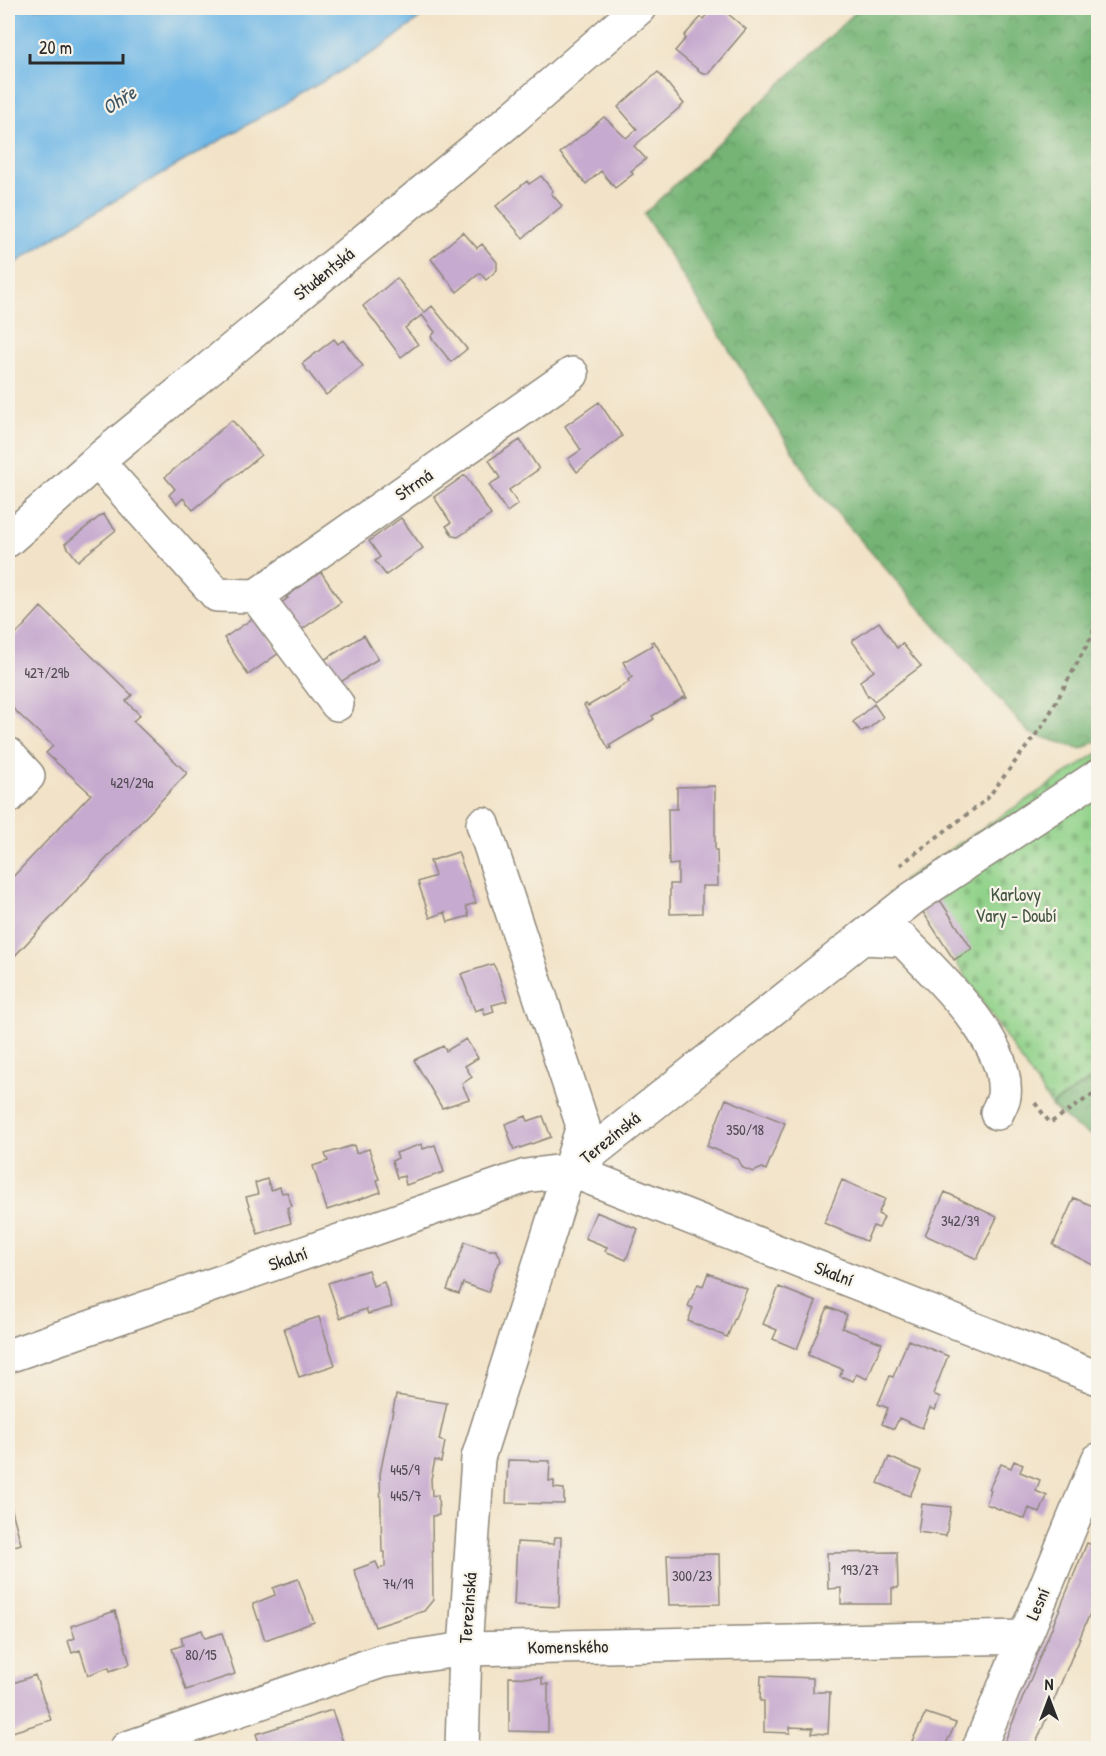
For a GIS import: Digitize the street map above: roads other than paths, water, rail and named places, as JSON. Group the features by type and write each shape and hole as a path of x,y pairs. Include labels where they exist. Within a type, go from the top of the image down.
{"street":[{"name":"Studentská","path":"8,540 97,461 515,116 639,8"},
{"name":"Strmá","path":"256,596 572,375"},
{"path":"97,461 217,595 256,596 337,704"},
{"path":"8,754 28,776 8,797"},
{"name":"Terezínská","path":"462,1749 465,1649 478,1458 570,1170 913,898 1098,776"},
{"path":"483,824 583,1126 570,1170"},
{"path":"862,938 903,940 962,1003 991,1042 1003,1076 1004,1098 997,1113"},
{"name":"Skalní","path":"8,1356 526,1176 570,1170 1098,1378"},
{"name":"Lesní","path":"979,1749 1098,1460"},
{"name":"Komenského","path":"127,1749 382,1661 465,1649 1024,1637"}],"water":[{"name":"Ohře","path":"8,8 433,8 381,48 76,223 8,268"}],"park label":[{"name":"Karlovy Vary - Doubí","path":"1016,905"}]}
